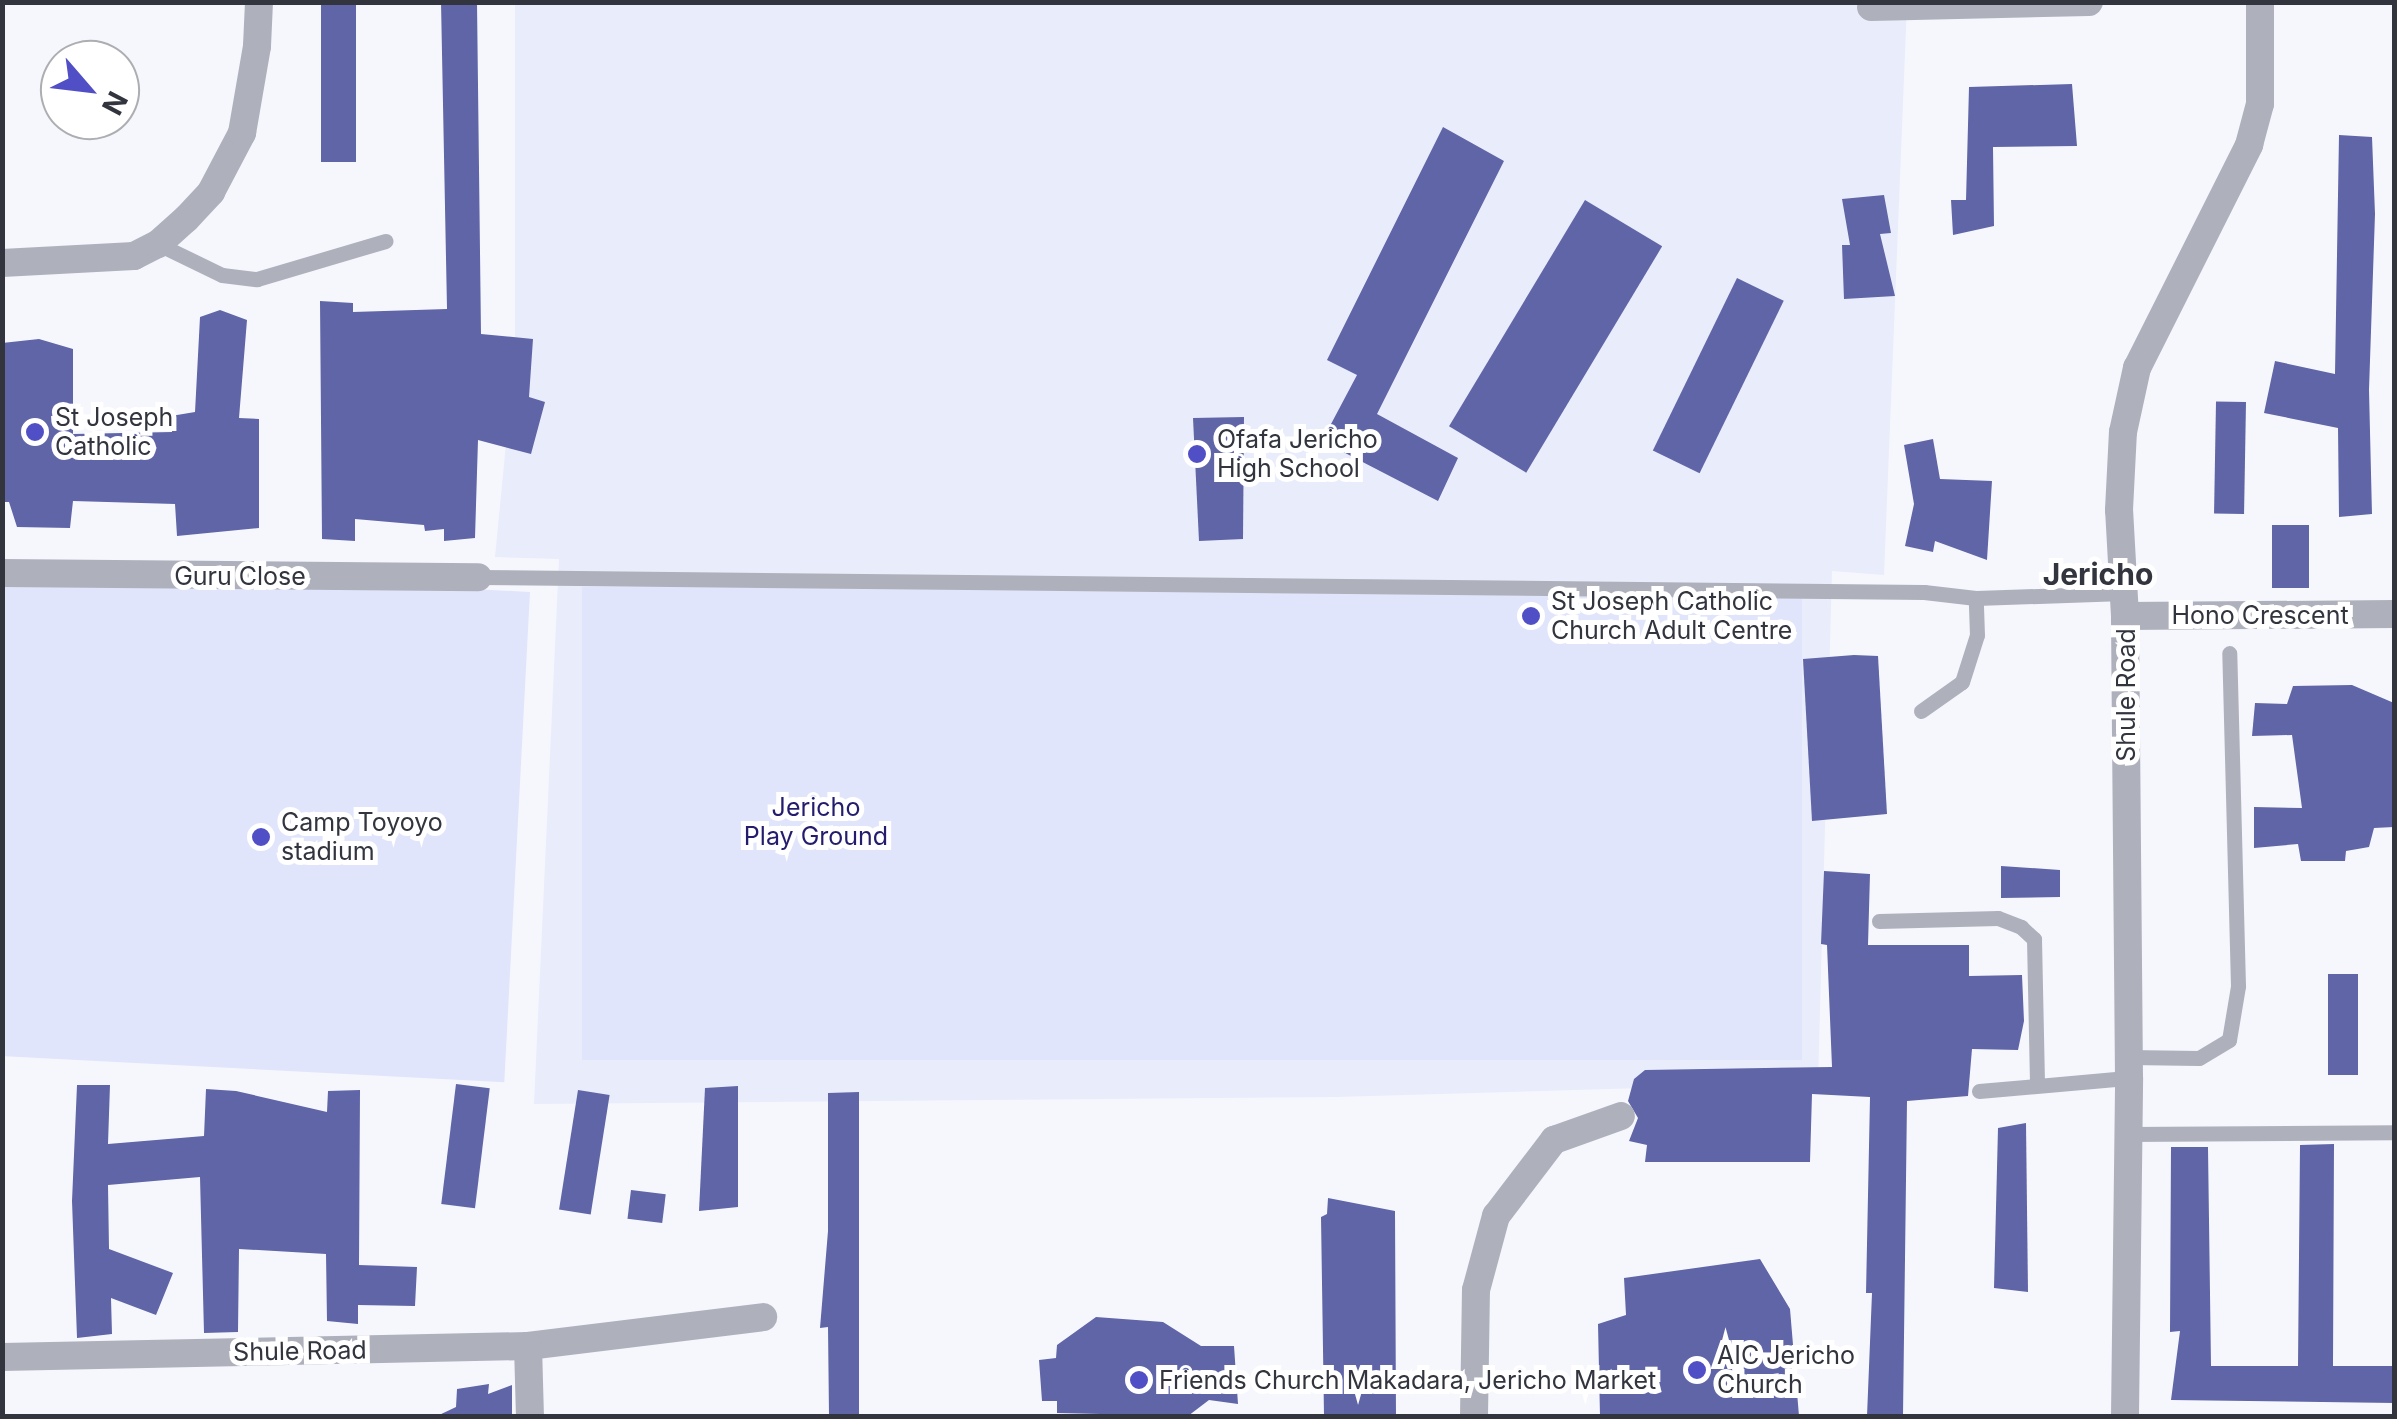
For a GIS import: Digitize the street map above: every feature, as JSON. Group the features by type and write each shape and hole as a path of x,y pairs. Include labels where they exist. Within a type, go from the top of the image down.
{"street":[{"path":"2,263 134,256 158,244 211,192 242,133 257,46 259,2"},
{"path":"1871,8 2089,2"},
{"name":"Shule Road","path":"2124,1416 2129,1068 2125,605 2119,510 2122,452 2136,368 2248,145 2260,104 2260,2"},
{"name":"Guru Close","path":"2,573 478,577"},
{"name":"Hono Crescent","path":"2125,605 2394,614"},
{"path":"1474,1416 1476,1290 1496,1216 1554,1140 1621,1116"},
{"name":"Shule Road","path":"2,1357 528,1346 763,1317"},
{"path":"528,1346 530,1416"}],"lane":[{"path":"158,244 222,276 256,279 385,241"},
{"path":"478,577 1924,592 2125,605"},
{"path":"1921,711 1962,682 1978,635 1976,598"},
{"path":"1979,1091 2199,1058 2230,1040 2238,986 2229,653"},
{"path":"1879,921 1998,918 2034,939 2037,1084"},
{"path":"2128,1134 2394,1132"}],"shaded area":[{"name":"Ofafa Jericho High School","path":"515,3 1907,3 1884,575 1832,571 1818,1083 1336,1097 534,1104 559,559 495,557 515,351"}],"green space":[{"name":"Camp Toyoyo stadium","path":"4,564 530,592 504,1082 2,1056"},
{"name":"Jericho Play Ground","path":"582,587 1802,587 1802,1060 582,1060"}],"building":[{"path":"321,2 356,2 356,162 321,162"},
{"path":"441,2 477,2 481,334 533,339 529,397 545,402 531,454 478,440 475,538 444,541 444,529 425,531 424,525 355,519 355,541 322,539 320,301 353,303 353,312 447,309"},
{"path":"2072,84 2077,146 1993,147 1994,226 1953,235 1951,200 1966,200 1969,87"},
{"path":"1443,127 1504,161 1377,414 1458,458 1438,501 1322,441 1357,375 1327,360"},
{"path":"2339,135 2372,137 2375,214 2369,390 2372,514 2339,517 2338,428 2264,413 2275,361 2335,374"},
{"path":"1884,195 1891,233 1880,234 1895,296 1844,299 1842,245 1850,245 1842,199"},
{"path":"1585,200 1662,246 1526,473 1449,426"},
{"path":"1737,278 1784,301 1700,473 1653,451"},
{"path":"220,310 247,320 239,418 259,419 259,528 177,536 175,504 73,501 70,528 17,527 9,502 2,502 2,343 39,339 73,349 73,434 172,432 171,416 195,412 200,317"},
{"path":"2216,401 2246,402 2244,514 2214,513"},
{"path":"1244,417 1243,539 1199,541 1193,418"},
{"path":"1933,439 1940,479 1992,481 1987,560 1935,541 1933,552 1905,546 1914,504 1904,445"},
{"path":"2272,525 2309,525 2309,588 2272,588"},
{"path":"1878,656 1887,814 1812,821 1803,659"},
{"path":"2352,685 2394,703 2394,827 2374,828 2369,847 2346,851 2345,861 2301,861 2298,844 2254,848 2254,807 2302,808 2292,735 2252,736 2255,703 2287,704 2293,686"},
{"path":"2001,866 2060,870 2060,897 2001,898"},
{"path":"1824,871 1870,874 1868,945 1969,945 1969,976 2022,975 2024,1021 2018,1050 1972,1049 1968,1096 1907,1101 1903,1416 1867,1416 1872,1293 1866,1293 1870,1097 1812,1094 1810,1162 1645,1162 1647,1145 1629,1141 1638,1118 1628,1101 1634,1079 1645,1070 1832,1067 1827,945 1821,944"},
{"path":"2328,974 2358,974 2358,1075 2328,1075"},
{"path":"456,1084 490,1088 475,1208 441,1204"},
{"path":"77,1085 110,1085 108,1144 204,1136 206,1089 236,1091 327,1112 328,1091 360,1090 359,1265 417,1267 415,1306 358,1305 358,1324 327,1321 326,1254 239,1249 238,1332 204,1333 200,1177 108,1185 109,1249 173,1273 156,1315 111,1298 112,1334 77,1338 72,1201"},
{"path":"738,1086 738,1207 699,1211 705,1088"},
{"path":"578,1090 610,1095 591,1215 559,1210"},
{"path":"859,1092 859,1416 829,1416 828,1327 820,1328 828,1231 828,1093"},
{"path":"2026,1123 2028,1292 1994,1288 1998,1128"},
{"path":"2334,1144 2333,1366 2394,1366 2394,1403 2171,1400 2180,1331 2170,1332 2171,1147 2208,1147 2211,1366 2298,1366 2300,1145"},
{"path":"631,1190 666,1194 662,1223 627,1219"},
{"path":"1328,1198 1395,1211 1396,1416 1324,1416 1321,1217 1327,1214"},
{"name":"AIC Jericho Church","path":"1760,1259 1790,1309 1799,1416 1600,1416 1598,1324 1626,1315 1624,1278"},
{"name":"Friends Church Makadara, Jericho Market","path":"1096,1317 1163,1322 1201,1346 1234,1346 1238,1404 1209,1400 1188,1416 1057,1413 1057,1401 1042,1401 1039,1360 1056,1358 1057,1345"},
{"path":"489,1384 488,1394 512,1385 512,1416 437,1416 456,1407 457,1389"}],"place":[{"name":"St Joseph Catholic","path":"35,432"},
{"name":"Ofafa Jericho High School","path":"1197,454"},
{"name":"St Joseph Catholic Church Adult Centre","path":"1531,616"},
{"name":"Camp Toyoyo stadium","path":"261,837"},
{"name":"AIC Jericho Church","path":"1697,1370"},
{"name":"Friends Church Makadara, Jericho Market","path":"1139,1380"}],"district":[{"name":"Jericho","path":"2098,574"}]}
